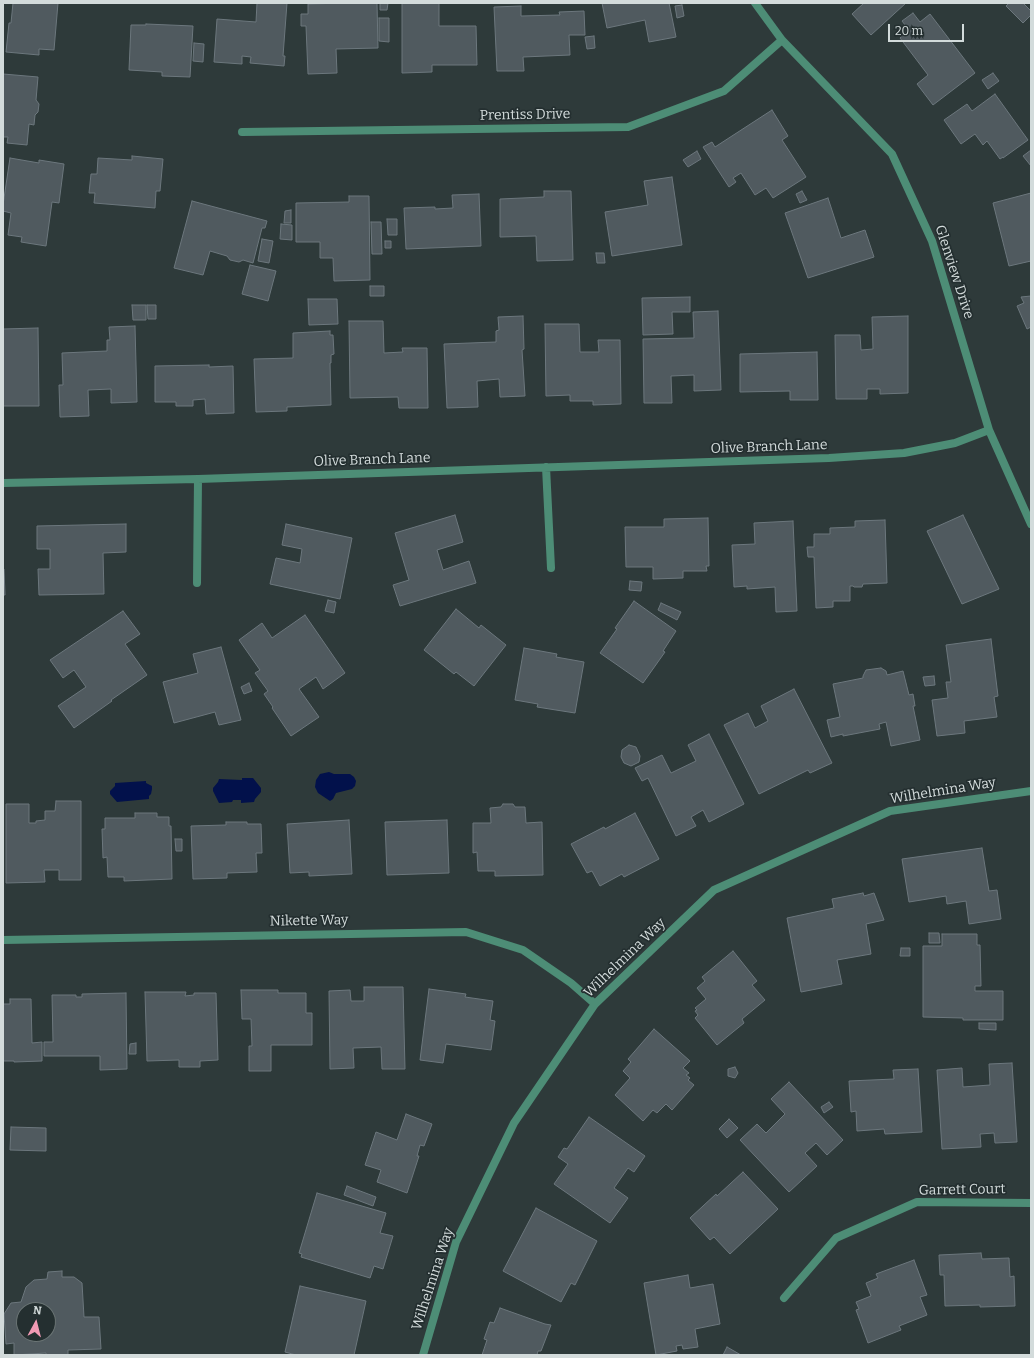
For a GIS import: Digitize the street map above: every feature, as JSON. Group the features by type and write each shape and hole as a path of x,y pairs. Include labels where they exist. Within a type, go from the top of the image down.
{"street":[{"name":"Glenview Drive","path":"755,3 782,40 892,154 932,241 989,430 1031,524"},
{"name":"Prentiss Drive","path":"242,132 628,127 724,91 782,40"},
{"name":"Olive Branch Lane","path":"3,483 198,479 904,454 955,443 989,430"},
{"path":"546,467 551,568"},
{"path":"198,479 198,583"},
{"name":"Wilhelmina Way","path":"423,1355 456,1242 514,1123 595,1004 714,890 890,811 1031,791"},
{"name":"Nikette Way","path":"3,940 466,932 523,950 571,983 595,1004"},
{"name":"Garrett Court","path":"784,1298 836,1238 917,1202 1031,1203"}],"shaded area":[{"path":"329,772 334,774 350,774 356,781 355,786 352,789 336,793 330,801 318,793 315,787 316,780 320,774"},
{"path":"242,778 253,778 261,788 261,792 254,802 241,803 241,800 233,800 232,802 219,803 213,788 219,779 242,780"},
{"path":"146,781 146,783 152,786 149,799 117,802 110,794 110,791 115,786 115,783"}],"building":[{"path":"13,3 58,3 54,50 39,49 39,55 6,52"},
{"path":"257,3 287,3 283,56 285,56 284,66 250,63 251,57 242,56 242,64 214,62 217,19 256,22"},
{"path":"377,3 378,48 336,49 337,73 308,74 306,26 301,26 301,14 308,14 308,4"},
{"path":"380,3 388,3 387,10 380,10"},
{"path":"402,3 439,3 439,26 476,26 477,65 432,65 432,72 402,73"},
{"path":"602,3 669,3 676,37 649,42 645,20 607,28"},
{"path":"864,3 906,3 871,35 852,14"},
{"path":"1009,3 1023,3 1031,11 1031,15 1023,23 1006,6"},
{"path":"682,5 684,16 677,18 675,6"},
{"path":"521,6 521,16 560,15 559,12 584,11 585,35 569,35 570,55 523,57 524,71 497,71 494,7"},
{"path":"913,13 920,22 930,14 975,73 933,105 917,84 928,75 900,38 909,30 902,21"},
{"path":"379,18 389,18 389,42 379,41"},
{"path":"146,24 193,26 190,77 162,76 162,72 129,70 131,25"},
{"path":"594,36 595,48 587,49 585,37"},
{"path":"194,43 204,44 203,62 193,61"},
{"path":"993,73 999,81 988,89 982,80"},
{"path":"3,74 38,77 36,100 39,104 38,112 35,115 34,125 29,124 27,145 7,143 8,137 3,137"},
{"path":"995,94 1028,140 1000,159 987,141 983,145 975,134 961,144 944,120 967,104 972,111"},
{"path":"772,110 788,136 782,140 806,177 773,198 766,188 755,195 741,173 733,178 736,182 729,187 703,147 712,142 715,147"},
{"path":"1031,150 1031,166 1023,156"},
{"path":"697,151 701,159 688,167 683,160"},
{"path":"132,156 163,159 160,191 156,191 155,208 94,203 95,193 89,193 91,174 97,174 98,158 132,160"},
{"path":"10,158 39,163 39,160 64,164 59,203 52,202 46,246 21,242 22,237 8,235 11,213 3,211 3,205"},
{"path":"672,177 682,245 612,256 605,212 648,205 644,181"},
{"path":"544,191 571,191 573,260 537,261 536,236 500,237 500,199 544,197"},
{"path":"802,191 807,200 800,203 796,194"},
{"path":"1031,193 1031,261 1009,266 993,203"},
{"path":"479,194 481,246 406,249 404,208 453,208 452,195"},
{"path":"349,196 369,196 370,280 334,281 333,258 320,258 320,242 296,242 296,203 349,202"},
{"path":"828,198 841,238 865,230 874,257 808,278 785,213"},
{"path":"192,201 267,221 265,228 262,228 253,263 243,260 239,262 230,260 227,256 210,251 203,275 174,268"},
{"path":"291,210 291,223 284,223 285,211"},
{"path":"387,219 397,219 397,235 388,235"},
{"path":"371,222 381,222 382,254 372,254"},
{"path":"281,224 292,225 292,240 280,239"},
{"path":"262,239 273,241 269,263 258,261"},
{"path":"385,241 391,241 391,248 385,248"},
{"path":"596,253 604,253 605,263 597,263"},
{"path":"250,265 276,271 268,301 242,294"},
{"path":"370,286 384,286 384,296 370,296"},
{"path":"1031,296 1031,327 1027,329 1017,306 1024,303 1021,297"},
{"path":"690,297 690,312 672,312 673,334 643,335 642,298"},
{"path":"308,299 337,299 338,324 309,325"},
{"path":"132,305 146,305 146,320 133,320"},
{"path":"147,305 156,305 156,319 148,319"},
{"path":"718,311 721,390 694,391 694,375 671,376 672,403 644,403 643,339 694,338 693,312"},
{"path":"523,316 524,349 522,350 525,396 500,397 499,379 477,381 478,407 447,408 444,344 496,342 496,331 499,330 498,317"},
{"path":"908,316 908,393 880,394 880,389 867,389 867,399 836,399 835,335 860,335 861,350 873,349 872,317"},
{"path":"349,321 383,321 384,353 403,352 402,348 427,348 428,408 399,408 398,397 350,398"},
{"path":"545,324 579,324 580,352 599,352 598,340 620,340 621,404 593,405 593,401 570,401 570,395 546,396"},
{"path":"135,326 137,402 111,403 111,389 88,390 89,416 60,417 59,385 63,385 62,353 107,351 107,340 110,340 109,327"},
{"path":"38,328 39,406 3,406 3,329"},
{"path":"330,331 330,335 333,335 334,354 331,355 330,363 331,405 287,407 287,411 256,412 254,359 293,358 293,333"},
{"path":"817,352 818,400 790,400 790,391 740,392 740,354"},
{"path":"209,365 209,367 233,366 234,413 206,414 205,399 193,400 193,406 176,406 176,402 155,402 155,366"},
{"path":"455,515 463,542 437,550 443,570 469,561 476,583 400,606 393,585 409,580 395,533"},
{"path":"963,515 999,589 962,604 927,531"},
{"path":"708,518 709,566 706,566 707,571 683,571 683,578 653,579 653,567 626,567 625,527 664,527 664,519"},
{"path":"885,520 887,583 863,584 862,587 850,586 850,601 833,601 833,607 816,608 814,557 808,557 807,547 814,547 814,534 830,534 830,528 855,527 855,521"},
{"path":"793,521 797,611 776,612 775,587 747,589 747,586 734,587 732,545 755,544 754,523"},
{"path":"126,524 126,552 103,553 104,594 39,595 38,569 50,569 50,549 37,549 37,526"},
{"path":"286,524 352,538 340,599 270,584 276,558 300,563 302,549 282,545"},
{"path":"4,569 5,595 3,595"},
{"path":"630,581 642,582 641,591 629,590"},
{"path":"328,600 336,602 334,613 325,611"},
{"path":"634,601 676,631 663,651 665,652 643,683 600,653"},
{"path":"661,603 681,612 677,620 658,610"},
{"path":"456,609 479,628 481,625 506,645 474,686 456,672 454,674 424,650"},
{"path":"123,611 140,634 125,644 147,675 74,728 58,706 86,687 74,670 63,678 50,660"},
{"path":"305,615 345,673 323,689 316,677 299,689 319,717 291,736 264,694 268,691 255,673 260,670 239,640 262,623 272,638"},
{"path":"991,639 998,696 994,697 997,717 964,721 965,733 937,736 932,700 948,698 946,682 951,682 946,645"},
{"path":"221,647 241,720 219,725 215,712 174,723 163,682 198,673 193,654"},
{"path":"524,648 557,654 556,657 584,662 575,713 537,707 538,704 515,700"},
{"path":"881,668 886,671 887,675 903,671 909,695 913,694 915,706 913,706 920,740 891,746 886,722 879,724 880,729 831,737 827,720 840,717 833,684 863,678 866,670"},
{"path":"934,676 935,685 925,686 923,677"},
{"path":"249,683 252,691 244,694 241,687"},
{"path":"794,689 832,763 810,773 808,770 759,794 724,725 748,713 755,728 768,721 761,706"},
{"path":"709,734 744,804 709,822 703,810 691,817 696,826 676,836 648,778 642,781 635,768 662,755 671,773 696,761 688,745"},
{"path":"629,745 636,747 640,756 639,762 631,766 624,763 621,757 622,750"},
{"path":"56,801 81,801 81,880 59,880 59,870 44,870 45,882 6,883 6,804 29,804 29,823 36,823 36,821 45,820 45,811 55,811"},
{"path":"503,804 513,804 515,807 525,807 526,823 542,822 543,875 495,876 495,871 478,871 477,852 473,853 473,823 491,823 490,808 501,807"},
{"path":"135,813 157,813 157,817 169,817 169,826 171,826 172,879 124,881 124,877 108,877 107,857 103,858 102,829 105,829 105,818 135,818"},
{"path":"635,813 659,859 624,877 622,874 600,886 592,871 587,873 571,844 604,827 605,829"},
{"path":"349,820 352,874 309,876 309,872 290,873 287,824"},
{"path":"447,820 449,873 387,875 385,822"},
{"path":"226,822 261,824 262,853 256,853 257,872 227,873 227,878 193,879 191,826 226,825"},
{"path":"175,839 182,839 182,851 176,851"},
{"path":"982,848 989,891 997,890 1001,919 969,924 966,901 947,904 946,896 909,902 902,859"},
{"path":"863,893 864,896 874,893 884,920 866,924 871,954 837,960 842,984 801,992 787,918 834,908 832,899"},
{"path":"929,933 939,933 940,943 929,943"},
{"path":"942,934 977,934 977,945 980,945 981,986 975,986 975,991 1003,991 1003,1020 963,1020 963,1018 923,1017 923,946 942,946"},
{"path":"901,948 910,948 910,956 900,956"},
{"path":"733,951 757,981 752,985 765,1000 742,1019 744,1023 717,1045 695,1018 698,1015 695,1008 706,999 697,988 705,981 702,977"},
{"path":"364,987 403,987 405,1069 382,1069 381,1047 353,1048 354,1068 330,1069 329,991 350,990 351,1001 364,1001"},
{"path":"429,989 466,994 465,997 493,1001 490,1020 495,1021 491,1050 446,1044 443,1063 420,1060"},
{"path":"241,990 278,990 278,993 306,993 306,1013 312,1013 312,1045 271,1045 271,1071 249,1071 249,1046 252,1046 251,1019 242,1019"},
{"path":"145,992 186,992 185,996 194,995 194,993 216,993 218,1060 200,1061 200,1067 179,1067 179,1060 147,1061"},
{"path":"126,993 127,1069 100,1070 100,1056 44,1056 44,1042 53,1042 52,995 76,995 76,997 82,997 82,994"},
{"path":"10,999 31,999 32,1043 42,1042 42,1061 3,1061 3,1004 10,1004"},
{"path":"979,1023 996,1023 996,1030 979,1029"},
{"path":"654,1029 690,1061 683,1068 689,1073 686,1075 690,1078 688,1080 694,1085 672,1110 666,1104 657,1113 653,1110 643,1121 615,1095 630,1078 623,1071 631,1062 628,1059"},
{"path":"136,1043 136,1054 129,1054 130,1044"},
{"path":"1012,1063 1017,1142 995,1143 994,1133 980,1134 981,1147 942,1149 937,1070 962,1068 963,1087 990,1085 989,1064"},
{"path":"735,1067 738,1073 735,1078 728,1076 728,1069"},
{"path":"918,1069 922,1132 885,1134 884,1129 857,1131 856,1111 851,1112 849,1081 894,1079 893,1070"},
{"path":"789,1082 843,1140 827,1155 816,1143 805,1153 817,1166 789,1192 740,1140 757,1124 766,1133 785,1114 771,1099"},
{"path":"829,1102 833,1107 824,1113 821,1107"},
{"path":"406,1114 432,1124 424,1146 420,1145 417,1156 419,1156 407,1193 377,1182 381,1170 365,1165 376,1132 397,1140"},
{"path":"589,1117 645,1156 634,1172 628,1168 614,1188 628,1198 610,1223 554,1184 568,1164 558,1157 564,1148 567,1149"},
{"path":"729,1119 738,1128 727,1138 719,1129"},
{"path":"11,1127 46,1128 46,1151 10,1150"},
{"path":"743,1172 778,1209 730,1254 714,1237 710,1240 690,1218"},
{"path":"347,1186 376,1197 373,1206 344,1195"},
{"path":"317,1193 386,1213 380,1233 393,1236 383,1269 374,1266 370,1278 301,1257 302,1254 299,1253"},
{"path":"536,1208 597,1241 575,1285 571,1283 561,1302 503,1271"},
{"path":"981,1253 982,1259 1009,1258 1010,1277 1014,1276 1015,1306 945,1306 944,1275 940,1275 939,1255"},
{"path":"914,1260 927,1295 920,1297 927,1315 899,1326 901,1330 868,1343 856,1310 859,1309 856,1302 871,1296 866,1283 878,1278 876,1274"},
{"path":"62,1271 62,1277 74,1277 82,1283 84,1317 99,1317 101,1349 68,1350 68,1355 46,1355 46,1353 14,1355 14,1343 6,1344 4,1314 11,1303 16,1302 16,1342 56,1342 56,1302 21,1302 26,1287 34,1280 47,1279 48,1272"},
{"path":"688,1275 690,1288 713,1284 720,1324 695,1329 698,1347 683,1349 682,1345 676,1346 677,1351 656,1355 644,1283"},
{"path":"300,1286 366,1301 354,1355 296,1355 285,1352"},
{"path":"500,1308 551,1325 541,1351 538,1351 537,1355 482,1355 487,1340 484,1339 490,1322 494,1323"},
{"path":"727,1347 741,1355 723,1355"}]}
